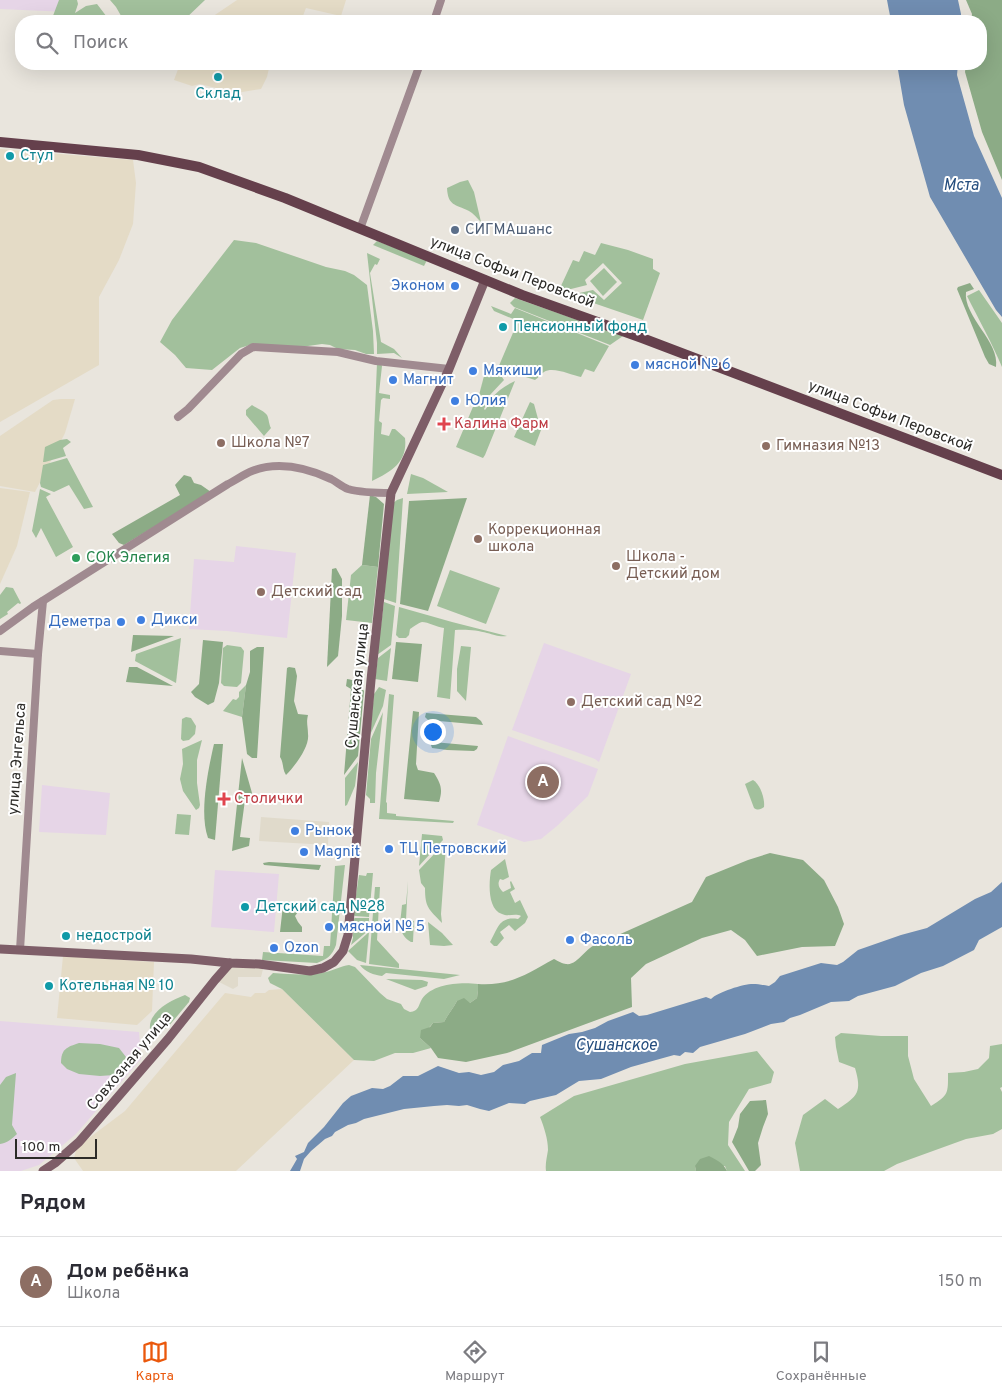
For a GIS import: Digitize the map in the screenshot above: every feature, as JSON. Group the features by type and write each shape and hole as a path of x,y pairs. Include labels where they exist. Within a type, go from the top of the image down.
{"main road":[{"name":"улица Софьи Перовской","path":"0,142 132,154 199,167 285,198 486,280 1002,475"},
{"name":"Сушанская улица","path":"0,949 191,959 310,971 323,968 338,958 347,940 391,493 449,369 486,280"},
{"name":"Совхозная улица","path":"43,1171 79,1142 168,1039 230,963"}],"street":[{"path":"436,15 441,0"},
{"path":"360,229 418,70"},
{"path":"178,417 241,354 254,348 338,352 376,360 449,369"},
{"path":"0,631 43,601 228,484 252,471 275,466 296,467 314,472 347,488 372,493 391,493"},
{"name":"улица Энгельса","path":"20,950 38,654 43,601"},
{"path":"0,651 38,654"}],"shaded area":[{"path":"0,0 70,0 68,12 0,9"},
{"path":"237,0 346,0 341,15 306,8 303,15 215,15"},
{"path":"178,70 269,70 261,89 236,93 200,84 192,86 174,80"},
{"path":"0,149 133,160 136,183 133,224 119,260 99,297 99,365 0,422"},
{"path":"75,399 65,433 35,492 0,486 0,436 53,400"},
{"path":"0,488 30,492 17,546 0,584"},
{"name":"Детский сад","path":"236,546 296,553 287,638 189,629 194,559 234,562"},
{"name":"Детский сад №2","path":"544,643 631,674 599,762 512,730"},
{"path":"508,736 598,769 588,796 541,839 524,842 477,825"},
{"path":"42,785 110,793 106,835 39,832"},
{"name":"Рынок","path":"261,817 329,822 328,845 259,841"},
{"path":"215,870 279,874 274,932 211,927"},
{"path":"63,956 154,962 152,1011 137,1025 57,1018"},
{"path":"230,963 264,965 261,977 238,977 238,986 233,989 215,980"},
{"path":"282,989 354,1060 236,1171 83,1171 74,1158 77,1147 125,1111 225,993 251,997 255,993"},
{"path":"0,1021 139,1032 141,1059 76,1134 39,1165 21,1171 0,1171"}],"green space":[{"path":"59,0 77,0 78,4 75,13 86,6 97,4 105,15 53,15"},
{"path":"110,0 205,0 189,15 121,15"},
{"path":"966,0 1002,0 1002,180 982,132 965,72 965,70 987,70 987,15 972,14"},
{"path":"468,180 474,192 481,222 470,212 453,204 449,198 447,188"},
{"path":"234,240 256,243 326,267 345,271 367,285 374,354 338,349 322,344 301,347 253,344 240,348 212,370 186,368 160,342 172,320"},
{"path":"377,241 427,260 424,266 373,245"},
{"path":"601,243 653,259 653,269 660,273 643,320 570,295 593,290 604,300 622,283 603,263 585,280 587,285 567,290 560,288 573,260 579,262 584,251 595,255"},
{"path":"367,253 380,259 370,273 381,342 394,349 402,358 394,353 377,354"},
{"path":"604,268 617,282 603,296 590,281"},
{"path":"970,283 974,289 966,292 967,301 975,320 993,348 996,367 989,364 985,357 957,289"},
{"path":"979,290 1002,323 1002,367 967,296"},
{"path":"515,298 623,336 610,345 514,307 510,303"},
{"path":"491,306 511,314 515,308 609,346 594,372 585,369 581,377 548,370 535,380 498,368 518,321 494,311"},
{"path":"377,363 382,366 379,393 390,395 390,399 383,398 381,400 379,421 382,423 381,434 389,436 392,429 395,429 405,438 405,446 404,454 397,465 386,474 372,481"},
{"path":"487,373 502,377 504,380 489,396 484,398 479,395 484,376"},
{"path":"515,381 483,458 456,447 475,402 479,400 488,401 485,410 496,393"},
{"path":"530,402 534,404 541,430 535,446 514,437"},
{"path":"252,405 264,412 268,417 271,428 264,436 246,415 246,410"},
{"path":"67,439 71,442 63,448 66,456 43,462 45,447"},
{"path":"67,458 93,507 84,509 69,485 54,492 41,487 43,465"},
{"path":"411,474 423,478 448,492 407,494"},
{"path":"184,475 191,477 194,483 201,485 211,492 124,545 119,543 112,534 180,495 175,485"},
{"path":"40,489 51,494 46,497 73,547 56,557 41,528 36,538 32,531"},
{"path":"370,495 376,497 384,504 378,567 362,565"},
{"path":"403,498 396,603 384,599 392,504"},
{"path":"467,498 428,611 400,604 409,501"},
{"path":"362,565 378,567 372,623 346,620 351,575"},
{"path":"336,568 342,579 342,616 338,656 327,667 332,569"},
{"path":"450,570 500,588 486,624 437,606"},
{"path":"6,587 13,588 21,603 18,603 7,612 8,614 0,619 0,595"},
{"path":"384,602 395,606 391,645 377,655"},
{"path":"399,607 507,636 497,636 475,630 455,630 450,699 437,697 444,628 422,622 410,629 409,635 406,638 399,638 396,635"},
{"path":"133,635 174,636 131,652"},
{"path":"181,638 176,683 135,661 136,654"},
{"path":"203,640 223,642 219,683 214,702 208,705 195,697 191,692 199,684"},
{"path":"396,642 422,644 418,682 392,679"},
{"path":"227,645 241,647 244,651 241,683 237,687 224,686 221,683 223,648"},
{"path":"461,646 471,647 466,701 457,691 457,669"},
{"path":"257,647 264,647 257,758 252,758 247,754 242,717 246,685 250,672 250,651"},
{"path":"391,648 387,681 375,679 378,658"},
{"path":"129,667 137,667 173,686 126,682"},
{"path":"287,668 295,668 297,676 294,701 298,714 308,715 308,739 301,756 286,775 280,757"},
{"path":"347,679 353,680 364,691 358,756 344,775 351,689 346,686"},
{"path":"246,685 242,717 223,711 233,699 236,700 239,697 239,692"},
{"path":"379,687 386,690 383,706 370,735 374,694"},
{"path":"389,694 394,695 386,802 387,813 396,814 396,816 454,821 453,823 379,819"},
{"path":"413,711 419,712 416,764 418,770 434,773 440,784 441,794 439,802 404,799"},
{"path":"383,712 376,773 375,803 370,803 370,799 366,795 371,739"},
{"path":"426,713 476,717 483,725 428,720 425,717"},
{"path":"186,717 191,718 196,726 195,734 189,740 183,741 181,739 182,719"},
{"path":"202,740 197,760 197,783 200,805 196,810 183,791 180,779 183,764 182,749"},
{"path":"433,742 478,746 474,751 447,750 432,748"},
{"path":"214,744 223,744 215,840 208,838 204,816 205,791"},
{"path":"242,758 254,800 245,800 240,837 250,838 249,846 232,851"},
{"path":"358,762 355,786 345,806 345,778"},
{"path":"753,780 760,788 764,800 764,807 759,809 754,808 745,784"},
{"path":"177,814 191,815 189,835 175,834"},
{"path":"422,834 442,836 443,840 419,866"},
{"path":"446,845 442,923 427,904 425,888 421,883 419,870 437,851"},
{"path":"770,853 803,860 824,880 838,907 844,924 835,946 802,947 757,956 745,940 731,930 702,938 646,964 631,978 632,1007 507,1053 466,1062 438,1058 420,1038 421,1030 430,1027 433,1023 444,1022 457,1001 464,998 470,1003 477,998 478,984 509,981 554,959 570,964 590,948 692,902 706,877"},
{"path":"505,859 509,877 503,880 500,879 500,889 503,892 511,888 511,881 515,889 510,892 515,903 520,900 528,917 525,923 515,931 509,925 500,932 504,938 497,946 494,946 490,942 500,924 507,919 518,919 521,916 502,914 497,911 491,901 491,870"},
{"path":"263,863 321,865 319,870 264,865"},
{"path":"345,865 336,945 331,954 317,963 262,960 263,952 323,956 324,946 330,946 335,866"},
{"path":"367,873 373,873 369,917 355,916 353,915 359,875 366,876"},
{"path":"408,881 406,920 414,921 413,942 403,935 400,921 402,905 406,904"},
{"path":"375,887 380,887 377,940 399,964 399,968 369,964"},
{"path":"288,901 298,906 298,912 295,916 302,927 302,932 280,932 283,905"},
{"path":"369,918 369,930 351,945 353,919"},
{"path":"428,922 442,933 453,945 430,945"},
{"path":"369,932 366,963 357,960 348,951"},
{"path":"349,965 355,967 387,999 401,1004 404,1009 410,1012 417,1009 427,994 448,985 478,984 477,998 470,1003 457,1001 444,1022 433,1023 420,1038 431,1048 413,1053 395,1053 374,1061 354,1060 282,989 270,983 268,978 273,973 313,974"},
{"path":"360,965 460,975 444,979 386,973 382,976 364,970"},
{"path":"386,979 422,980 428,982 427,986 415,990"},
{"path":"185,995 190,998 189,1002 168,1027 163,1030 150,1029 150,1023 157,1012 167,1003"},
{"path":"841,1033 908,1036 908,1056 914,1079 931,1106 946,1093 948,1073 978,1069 989,1058 990,1046 1002,1044 1002,1087 1000,1088 1002,1092 1002,1129 993,1134 966,1139 897,1164 884,1171 800,1171 795,1143 803,1115 825,1099 838,1109 857,1093 858,1083 855,1068 839,1062 835,1037"},
{"path":"79,1043 100,1044 119,1048 126,1057 124,1068 114,1075 100,1076 79,1074 67,1069 61,1063 62,1055 68,1047"},
{"path":"757,1051 774,1072 771,1083 749,1089 729,1122 728,1145 745,1171 727,1171 725,1166 695,1166 696,1171 546,1171 548,1146 546,1133 540,1117 574,1096 685,1064"},
{"path":"16,1073 12,1125 17,1134 5,1143 0,1144 0,1085 6,1077"},
{"path":"766,1100 768,1114 758,1143 761,1165 755,1171 749,1171 732,1142 738,1127 740,1114 750,1101"},
{"path":"709,1156 722,1164 727,1171 696,1171 695,1166 700,1159"}],"water":[{"path":"887,0 958,0 961,14 961,15 890,15"},
{"name":"Мста","path":"898,70 957,70 957,75 974,136 1002,198 1002,317 996,310 930,197 904,105"},
{"name":"Сушанское","path":"1002,882 1002,927 979,940 974,950 943,966 921,973 895,986 858,996 849,1001 831,1002 784,1022 771,1024 745,1034 700,1047 693,1053 685,1052 680,1056 674,1055 631,1067 601,1079 579,1081 556,1095 525,1104 509,1103 489,1111 467,1105 434,1106 404,1109 364,1119 348,1125 325,1139 304,1159 300,1171 290,1171 297,1159 295,1156 304,1152 308,1143 351,1096 372,1088 383,1089 403,1076 418,1076 438,1066 459,1073 469,1072 481,1075 494,1072 503,1065 519,1061 532,1053 541,1053 542,1045 569,1034 595,1028 633,1012 639,1016 647,1015 706,997 711,999 725,991 743,985 769,986 780,976 821,963 837,965 858,950 927,928 975,899 991,892"}],"place":[{"name":"Склад","path":"218,77"},
{"name":"Стул","path":"10,156"},
{"name":"СИГМАшанс","path":"455,230"},
{"name":"Эконом","path":"455,286"},
{"name":"Пенсионный фонд","path":"503,327"},
{"name":"мясной № 6","path":"635,365"},
{"name":"Мякиши","path":"473,371"},
{"name":"Магнит","path":"393,380"},
{"name":"Юлия","path":"455,401"},
{"name":"Калина Фарм","path":"444,424"},
{"name":"Школа №7","path":"221,443"},
{"name":"Гимназия №13","path":"766,446"},
{"name":"Коррекционная школа","path":"478,539"},
{"name":"СОК Элегия","path":"76,558"},
{"name":"Школа - Детский дом","path":"616,566"},
{"name":"Детский сад","path":"261,592"},
{"name":"Дикси","path":"141,620"},
{"name":"Деметра","path":"121,622"},
{"name":"Детский сад №2","path":"571,702"},
{"name":"Дом ребёнка","path":"543,782"},
{"name":"Столички","path":"224,799"},
{"name":"Рынок","path":"295,831"},
{"name":"ТЦ Петровский","path":"389,849"},
{"name":"Magnit","path":"304,852"},
{"name":"Детский сад №28","path":"245,907"},
{"name":"мясной № 5","path":"329,927"},
{"name":"недострой","path":"66,936"},
{"name":"Фасоль","path":"570,940"},
{"name":"Ozon","path":"274,948"},
{"name":"Котельная № 10","path":"49,986"}]}
